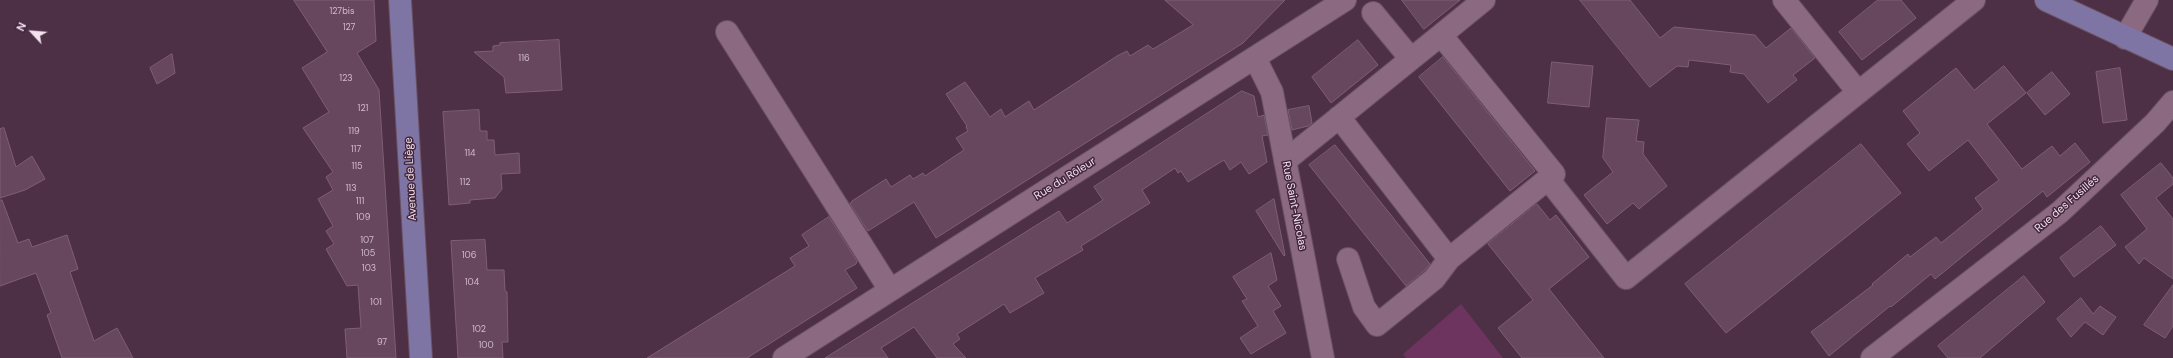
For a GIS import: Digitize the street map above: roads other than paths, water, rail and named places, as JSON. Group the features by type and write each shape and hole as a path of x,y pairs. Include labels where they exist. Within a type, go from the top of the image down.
{"main road":[{"name":"Avenue de Liège","path":"400,0 421,358"},
{"path":"2046,0 2173,60"}],"street":[{"name":"Rue du Rôleur","path":"784,358 1345,0"},
{"path":"1285,161 1484,0"},
{"path":"1784,0 1858,92"},
{"path":"1548,179 1626,278 1974,0"},
{"path":"2125,38 2147,0"},
{"path":"1373,13 1410,59"},
{"path":"727,32 890,290"},
{"path":"1348,259 1364,307 1377,325 1434,279 1449,259 1554,174 1441,35"},
{"name":"Rue Saint-Nicolas","path":"1255,58 1269,84 1323,358"},
{"name":"Rue des Fusillés","path":"1872,358 2060,212 2155,123 2173,102"},
{"path":"1339,117 1449,259"}]}
